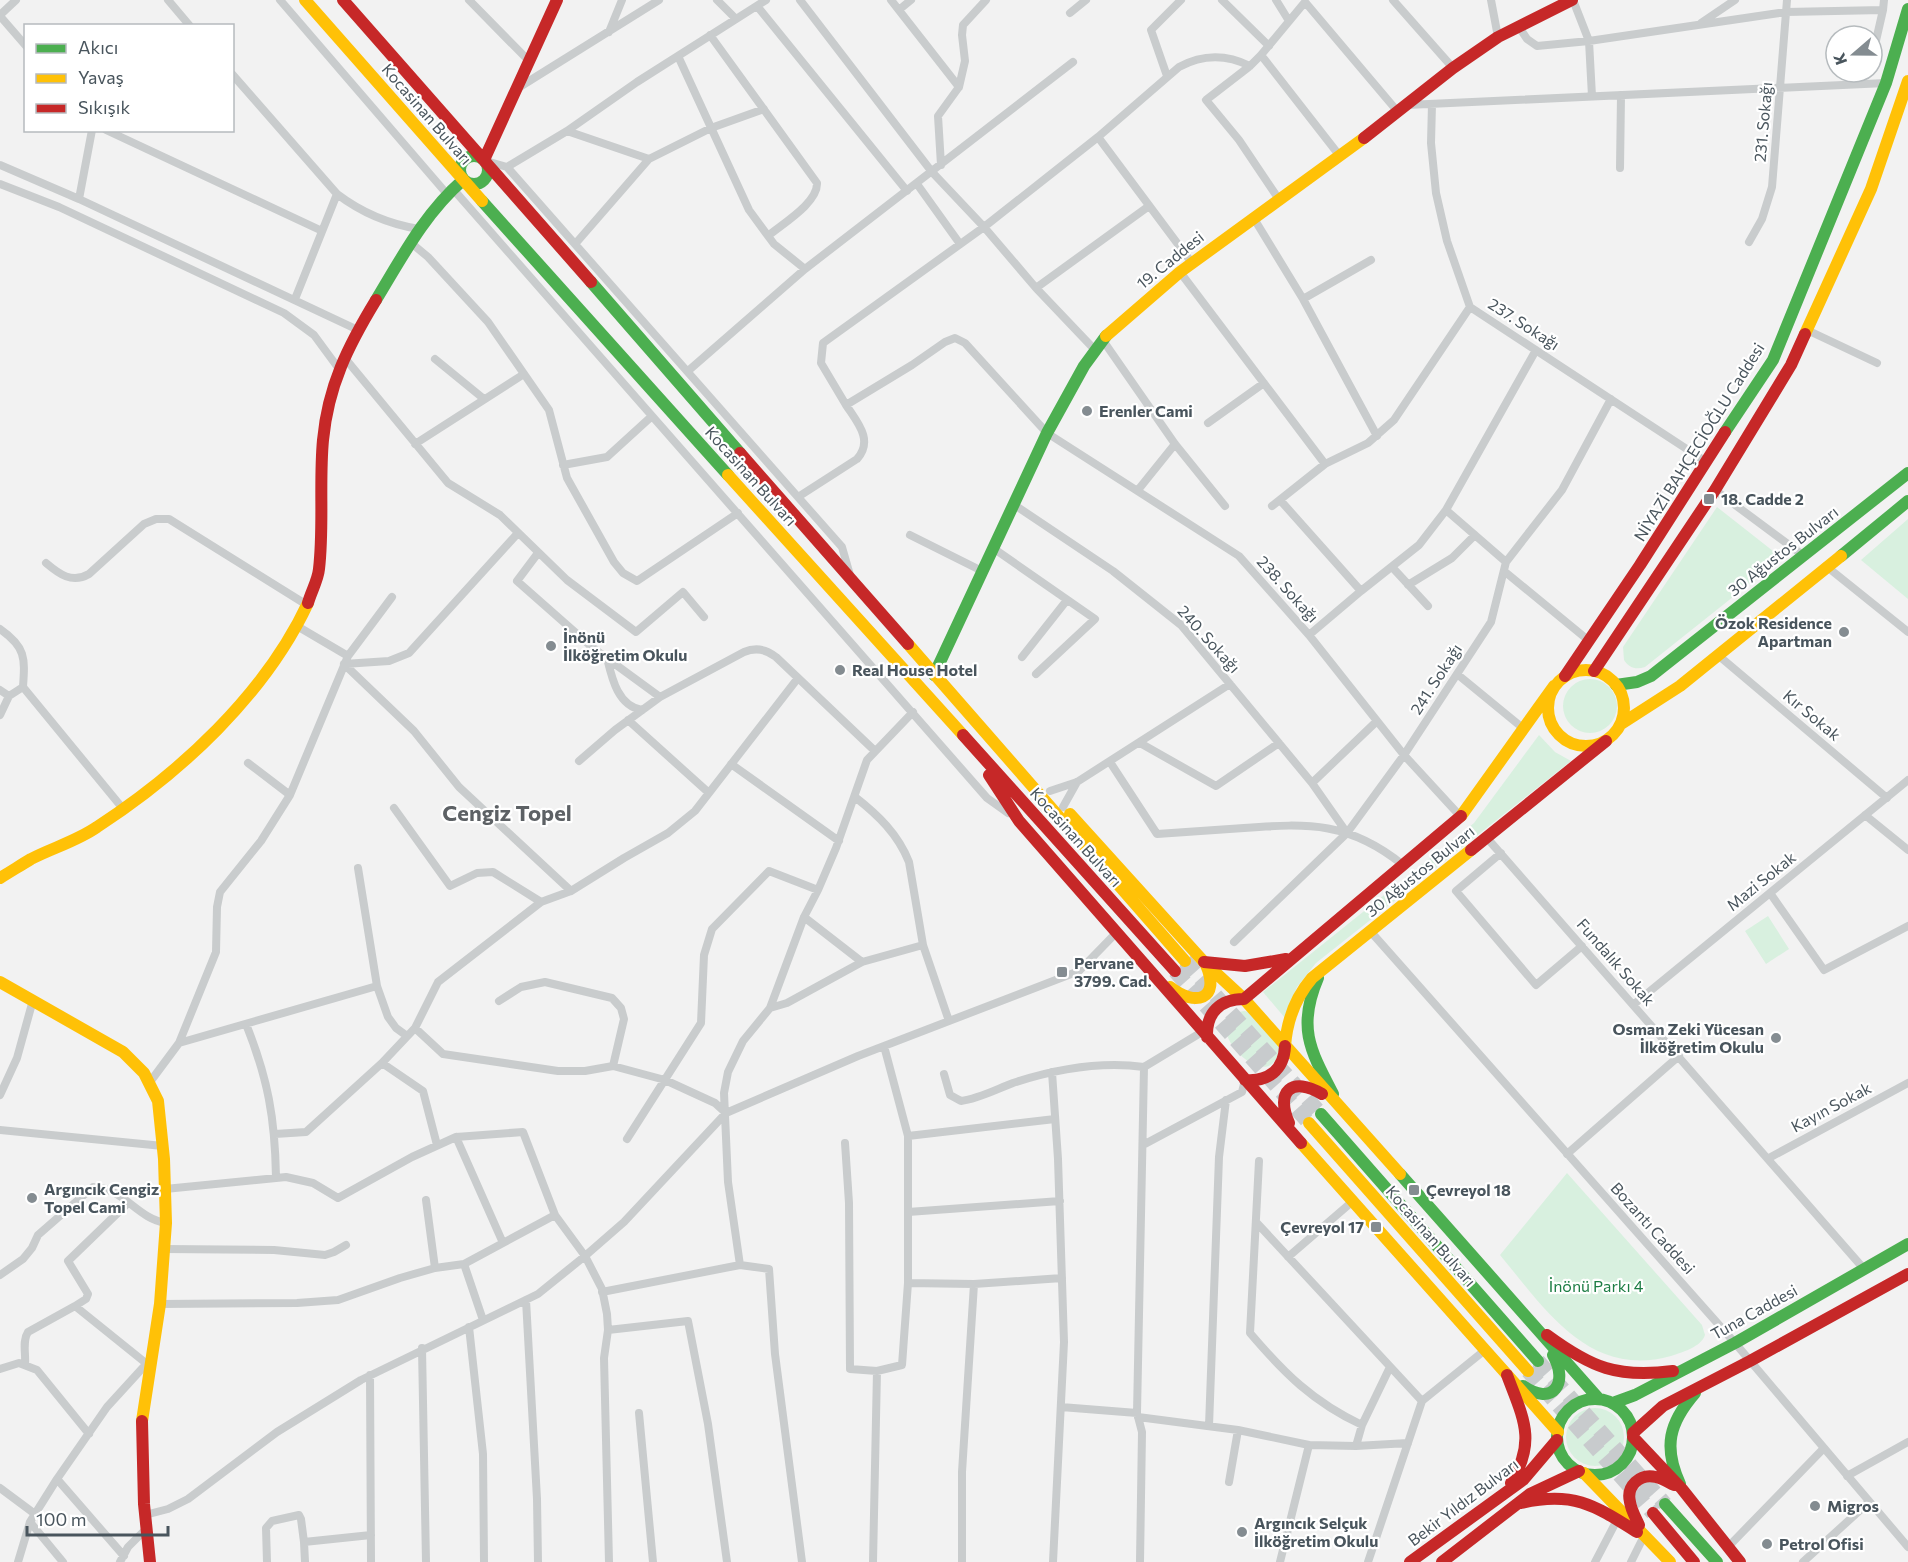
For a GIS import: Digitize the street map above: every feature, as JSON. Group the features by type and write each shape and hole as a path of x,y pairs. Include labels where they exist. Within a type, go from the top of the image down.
{"main road":[{"name":"Kocasinan Bulvarı","path":"305,0 463,180 1175,971"},
{"name":"Kocasinan Bulvarı","path":"343,0 1185,961"},
{"path":"463,180 475,184 483,181 488,173 484,160 557,0"},
{"name":"19. Caddesi","path":"934,675 1047,433 1102,339 1191,263 1402,109 1453,68 1498,37 1573,0"},
{"name":"NİYAZİ BAHÇECİOĞLU Caddesi","path":"1565,676 1773,360 1886,83 1908,9"},
{"path":"1594,671 1715,490 1791,365 1904,111 1908,81"},
{"path":"463,180 459,167 464,159 472,156 484,160"},
{"path":"0,878 31,859 87,833 124,810 183,763 240,704 276,660 297,626 319,571 323,441 328,405 339,369 358,330 410,242 450,191 463,180"},
{"name":"30 Ağustos Bulvarı","path":"1621,724 1804,556 1908,473"},
{"name":"30 Ağustos Bulvarı","path":"1616,685 1637,682 1651,676 1672,676 1719,656 1908,501"},
{"path":"1579,670 1594,671 1608,677 1616,685 1624,709 1621,724 1606,741 1592,746 1577,746 1558,735 1550,722 1547,707 1550,693 1565,676 1579,670"},
{"name":"30 Ağustos Bulvarı","path":"1244,999 1461,817 1554,686"},
{"path":"976,722 1024,763 1204,962 1244,999 1599,1399"},
{"path":"961,733 1019,821 1245,1080 1506,1373 1557,1436 1566,1461 1582,1472 1670,1562"},
{"name":"30 Ağustos Bulvarı","path":"1285,1046 1287,1026 1296,999 1306,984 1606,741"},
{"path":"1204,962 1252,967 1294,956"},
{"path":"1157,979 1185,997 1193,999 1202,997 1209,990 1212,981 1204,962"},
{"path":"1324,968 1310,996 1306,1014 1306,1032 1315,1061 1341,1109"},
{"path":"0,982 123,1052 150,1082 161,1112 166,1223 160,1304 142,1414 145,1515 150,1562"},
{"path":"1205,1034 1207,1024 1216,1008 1232,999 1244,999"},
{"path":"1245,1080 1263,1079 1274,1073 1282,1064 1285,1046"},
{"path":"1301,1143 1282,1109 1283,1098 1288,1089 1307,1084 1341,1109"},
{"name":"Kocasinan Bulvarı","path":"1321,1114 1538,1361"},
{"name":"Kocasinan Bulvarı","path":"1309,1123 1528,1371"},
{"name":"Tuna Caddesi","path":"1613,1403 1635,1395 1735,1343 1908,1244"},
{"path":"1633,1435 1663,1406 1908,1274"},
{"path":"1534,1326 1581,1360 1612,1371 1649,1374 1687,1368"},
{"path":"1506,1373 1536,1394 1551,1393 1558,1386 1561,1376 1559,1365 1534,1326"},
{"path":"1504,1493 1522,1466 1527,1444 1526,1427 1506,1373"},
{"path":"1682,1489 1672,1464 1671,1432 1677,1415 1701,1387"},
{"path":"1557,1436 1562,1418 1571,1407 1584,1400 1599,1399 1613,1403 1629,1419 1633,1435 1629,1455 1619,1466 1606,1473 1582,1472"},
{"path":"1633,1435 1682,1489 1740,1562"},
{"name":"Bekir Yıldız Bulvarı","path":"1410,1562 1530,1472 1557,1436"},
{"name":"Bekir Yıldız Bulvarı","path":"1442,1562 1539,1488 1582,1472"},
{"path":"1644,1536 1629,1500 1631,1485 1638,1478 1652,1476 1682,1489"},
{"path":"1514,1506 1543,1499 1568,1498 1590,1504 1644,1536"},
{"path":"1665,1504 1717,1562"},
{"path":"1653,1514 1694,1562"}],"street":[{"path":"16,0 0,15 24,44"},
{"path":"168,0 188,24"},
{"path":"280,0 738,513 987,798 1019,821"},
{"path":"469,0 530,62"},
{"path":"609,33 622,0"},
{"path":"518,88 659,0"},
{"path":"717,0 736,19"},
{"path":"507,167 567,131 766,0"},
{"path":"800,0 932,172 1095,350"},
{"path":"891,0 958,87"},
{"path":"900,9 911,0"},
{"path":"941,165 939,116 958,87 965,61 963,25 986,0"},
{"path":"1070,13 1086,0"},
{"path":"1167,76 1151,30 1180,0"},
{"path":"1222,0 1269,46"},
{"path":"1276,0 1289,21"},
{"path":"1393,0 1453,68"},
{"path":"1491,0 1498,37"},
{"path":"1573,0 1589,41 1592,96"},
{"path":"1699,25 1735,0"},
{"name":"231. Sokağı","path":"1749,242 1762,219 1772,187 1787,0"},
{"path":"1880,24 1884,0"},
{"path":"1278,198 1239,140 1206,100 1261,55 1305,1 1402,109 1432,104 1886,83"},
{"path":"757,6 907,191"},
{"path":"1519,27 1527,39 1537,46 1589,41 1786,12 1883,10"},
{"path":"710,35 816,179 818,187 816,193 807,204 768,236"},
{"path":"1261,55 1339,155"},
{"path":"678,56 749,210 784,253 805,269"},
{"path":"798,497 857,459 865,445 864,433 821,363 823,343 984,227 1098,136 1167,76 1187,63 1204,57 1232,58 1250,66"},
{"path":"688,371 805,269 1073,62"},
{"path":"234,76 337,194 378,219 419,229"},
{"path":"1620,168 1621,95"},
{"name":"237. Sokağı","path":"1432,104 1431,156 1436,194 1447,241 1470,307 1705,461"},
{"path":"576,243 649,159 711,128 764,109"},
{"path":"567,131 649,159"},
{"path":"79,199 92,132"},
{"path":"110,132 321,230"},
{"path":"1098,136 1191,263"},
{"path":"484,160 507,167 842,547 852,581"},
{"path":"0,165 79,199 358,330"},
{"path":"0,184 59,207 284,313 314,335 339,369"},
{"path":"917,184 960,244"},
{"path":"294,299 337,194"},
{"path":"1036,288 1149,206"},
{"path":"1253,217 1303,299 1377,436"},
{"path":"410,242 429,257 488,322 549,410 567,478 614,562 623,573 637,581 738,513"},
{"path":"1303,299 1371,260"},
{"path":"1180,272 1325,464"},
{"path":"1272,506 1325,464 1357,450 1377,436 1401,411 1470,307"},
{"path":"1807,330 1877,363"},
{"name":"238. Sokağı","path":"846,405 945,342 956,338 965,343 1047,433 1239,556 1309,635 1404,755 1461,817"},
{"path":"1102,339 1174,444 1225,506"},
{"path":"1309,635 1419,545 1446,510 1536,350"},
{"path":"344,357 448,483 500,515 567,580 636,632 682,592 704,617"},
{"path":"435,359 484,399"},
{"path":"415,444 524,374"},
{"path":"1208,423 1264,383"},
{"name":"241. Sokağı","path":"1234,942 1347,832 1404,755 1491,622 1505,566 1562,490 1611,399"},
{"path":"563,465 607,457 652,417"},
{"path":"1138,490 1174,444"},
{"path":"1715,490 1804,556"},
{"path":"1280,500 1361,591"},
{"name":"240. Sokağı","path":"1013,504 1105,565 1181,625 1312,783 1347,832"},
{"path":"1446,510 1588,640"},
{"path":"46,563 65,577 80,578 89,574 144,524 156,519 169,519 307,605"},
{"path":"346,660 389,661 410,653 518,533"},
{"path":"910,535 982,571"},
{"path":"1408,585 1452,558 1475,536"},
{"path":"993,548 1095,620 1036,674"},
{"path":"538,553 517,581 607,658 660,697"},
{"path":"1827,566 1908,632"},
{"path":"1392,567 1428,606"},
{"path":"150,1082 179,1043 216,952 217,907 220,892 261,841 290,795 346,660 392,597"},
{"path":"1022,657 1067,600"},
{"path":"297,626 346,660 414,731 459,787 571,891"},
{"path":"0,629 16,641 22,650 23,687 124,810"},
{"path":"579,760 660,697 749,650 761,649 772,653 875,751"},
{"name":"Kır Sokak","path":"1719,656 1887,798"},
{"path":"607,658 622,699 633,708 642,710"},
{"path":"1457,674 1524,729"},
{"path":"275,1134 306,1132 382,1063 415,1028 438,981 541,902 571,891 669,833 695,811 798,678"},
{"path":"1050,791 1077,782 1230,684"},
{"path":"0,715 9,696 23,687"},
{"path":"0,690 9,696"},
{"path":"741,1265 728,1182 725,1083 731,1061 743,1041 770,1008 804,917 839,841 867,760 913,712"},
{"path":"628,720 709,794"},
{"path":"1312,783 1377,721"},
{"path":"1140,743 1216,786 1279,743"},
{"path":"1110,762 1157,834 1302,825 1347,832 1371,843 1403,865"},
{"path":"248,763 290,795"},
{"path":"731,764 839,841"},
{"name":"Mazi Sokak","path":"1633,1005 1908,780"},
{"path":"1063,807 1077,782"},
{"path":"855,797 886,825 909,862 923,945 949,1021"},
{"path":"394,808 450,885 477,873 493,872 541,902"},
{"path":"1865,815 1908,850"},
{"name":"Fundalık Sokak","path":"1487,838 1864,1269"},
{"path":"1501,853 1456,891 1536,985 1582,946"},
{"path":"358,868 377,986 388,1017 396,1028 407,1036"},
{"path":"627,1139 701,1023 704,955 712,929 769,871 818,890"},
{"path":"1770,893 1824,970 1908,926"},
{"path":"804,917 862,962"},
{"path":"145,1515 168,1509 188,1499 285,1426 370,1375 538,1294 585,1256 648,1197 726,1113 884,1046 1079,971 1117,932"},
{"name":"Bozantı Caddesi","path":"1371,932 1735,1343 1908,1547"},
{"path":"770,1008 787,1003 862,962 923,945"},
{"path":"499,1001 521,987 537,982 553,983 612,998 621,1008 624,1025 613,1066"},
{"path":"179,1043 377,986"},
{"path":"0,1095 17,1058 33,1000"},
{"path":"246,1024 266,1085 275,1134 276,1176"},
{"path":"415,1028 444,1054 558,1071 585,1071 613,1066 664,1080 715,1103 726,1113"},
{"path":"944,1074 950,1095 961,1101 1052,1072 1098,1064 1144,1067 1205,1034"},
{"path":"845,1143 849,1203 850,1369 878,1371 902,1365 908,1283 908,1136 884,1046"},
{"path":"1567,1154 1678,1056"},
{"path":"382,1063 423,1091 437,1145"},
{"path":"1140,1562 1142,1432 1138,1415 1144,1067"},
{"path":"1052,1072 1060,1202 1064,1342 1053,1562"},
{"path":"1143,1145 1242,1092 1245,1080"},
{"name":"Kayın Sokak","path":"1769,1158 1908,1083"},
{"path":"1209,1426 1219,1157 1226,1100"},
{"path":"908,1136 1056,1119"},
{"path":"0,1130 164,1146"},
{"path":"165,1189 276,1176 313,1183 338,1198 456,1137 523,1132 555,1215 585,1256 602,1292 607,1314 608,1330 604,1358 609,1562"},
{"path":"456,1137 503,1243"},
{"path":"1259,1161 1250,1333 1296,1384 1322,1403 1362,1425"},
{"path":"0,1275 23,1259 32,1248 38,1234 93,1187 111,1190 149,1218 166,1223"},
{"path":"426,1200 435,1268"},
{"path":"1288,1257 1353,1201"},
{"path":"908,1212 1060,1202"},
{"path":"25,1364 24,1340 27,1332 86,1299 88,1294 68,1261 128,1203"},
{"path":"160,1304 297,1303 338,1300 435,1268 464,1264 555,1215"},
{"path":"1256,1222 1422,1401"},
{"path":"164,1249 274,1250 325,1255 346,1245"},
{"path":"464,1264 483,1320"},
{"path":"602,1292 741,1265 769,1269 775,1354 802,1562"},
{"path":"908,1283 974,1284 1062,1278"},
{"path":"962,1562 962,1472 974,1284"},
{"path":"526,1300 537,1499 538,1562"},
{"path":"18,1562 33,1518 57,1479 107,1407 150,1361 75,1306"},
{"path":"608,1330 688,1321 708,1424 727,1562"},
{"path":"470,1327 483,1454 484,1562"},
{"path":"422,1348 426,1562"},
{"path":"1368,1562 1422,1401 1485,1350"},
{"path":"0,1369 13,1364 25,1364 41,1374 88,1434"},
{"path":"1356,1446 1362,1425 1390,1367"},
{"path":"873,1562 878,1371"},
{"path":"370,1375 371,1562"},
{"path":"1061,1407 1138,1415 1238,1430 1310,1445 1356,1446 1408,1443"},
{"path":"639,1413 653,1562"},
{"path":"1229,1482 1238,1430"},
{"path":"1847,1476 1908,1442"},
{"path":"1280,1562 1310,1445"},
{"path":"1728,1547 1824,1448"},
{"path":"57,1479 122,1559 128,1547 146,1529"},
{"path":"0,1488 33,1518 63,1562"},
{"path":"1803,1562 1869,1502"},
{"path":"267,1562 266,1528 270,1522 299,1515 305,1562"},
{"path":"1595,1562 1617,1520"},
{"path":"304,1542 370,1535"},
{"path":"1631,1562 1644,1536"}],"green space":[{"path":"1717,507 1782,558 1645,667 1630,667 1624,660 1623,647"},
{"path":"1908,519 1908,599 1861,560"},
{"path":"1585,679 1595,679 1605,683 1613,691 1617,706 1613,721 1605,729 1595,733 1585,733 1575,729 1567,721 1563,711 1563,701 1567,691 1575,683"},
{"path":"1539,735 1555,752 1571,761 1316,963 1297,987 1285,1018 1263,992 1474,823"},
{"path":"1768,916 1789,949 1766,964 1745,931"},
{"path":"1244,1011 1249,1012 1281,1046 1273,1063 1264,1067 1254,1064 1234,1048 1226,1025 1231,1016"},
{"name":"İnönü Parkı 4","path":"1567,1173 1702,1325 1705,1335 1700,1343 1671,1356 1642,1360 1616,1358 1593,1348 1552,1317 1500,1255"},
{"path":"1589,1408 1601,1408 1611,1412 1620,1421 1624,1443 1616,1458 1601,1466 1589,1466 1579,1462 1570,1453 1566,1443 1566,1431 1570,1421 1579,1412"}],"tunnel":[{"path":"1185,961 1321,1114"},
{"path":"1175,971 1309,1123"},
{"path":"1538,1361 1665,1504"},
{"path":"1528,1371 1653,1513"}],"traffic: fast":[{"path":"1725,432 1773,360 1886,83 1908,9"},
{"path":"474,156 484,160 488,170 484,180 474,184 464,180 460,170 464,160 474,156"},
{"path":"376,300 426,221 463,180"},
{"path":"482,201 728,475"},
{"path":"591,282 740,453"},
{"path":"934,675 1047,433 1084,366 1106,336"},
{"path":"1616,685 1637,682 1651,676 1908,473"},
{"path":"1841,556 1908,501"},
{"path":"1318,978 1308,1011 1307,1025 1313,1051 1333,1094"},
{"path":"1321,1114 1538,1361"},
{"path":"1400,1174 1599,1399"},
{"path":"1613,1403 1635,1395 1735,1343 1908,1244"},
{"path":"1523,1386 1543,1394 1555,1389 1559,1375 1558,1365 1553,1355"},
{"path":"1680,1484 1672,1458 1671,1436 1679,1415 1695,1393"},
{"path":"1595,1399 1610,1402 1622,1410 1630,1422 1633,1437 1630,1452 1622,1464 1610,1472 1595,1475 1580,1472 1568,1464 1560,1452 1557,1437 1560,1422 1568,1410 1580,1402 1595,1399"},
{"path":"1665,1504 1717,1562"}],"traffic: slow":[{"path":"305,0 482,201"},
{"path":"1805,334 1871,189 1908,81"},
{"path":"1106,336 1180,272 1364,138"},
{"path":"728,475 963,735"},
{"path":"1621,724 1680,686 1841,556"},
{"path":"0,878 31,859 97,827 128,806 189,757 218,729 269,669 290,637 308,603"},
{"path":"908,644 1185,961"},
{"path":"1579,670 1593,670 1607,676 1618,687 1624,701 1624,708 1621,723 1613,735 1593,746 1579,746 1565,740 1554,729 1548,715 1548,701 1554,687 1565,676 1579,670"},
{"path":"1461,816 1554,686"},
{"path":"1070,814 1204,962 1244,999 1400,1174"},
{"path":"1285,1046 1293,1010 1301,993 1312,978 1471,850"},
{"path":"1170,987 1188,997 1203,997 1208,993 1210,986 1206,965"},
{"path":"0,982 123,1052 144,1073 158,1101 164,1159 166,1223 160,1304 142,1421"},
{"path":"1309,1123 1528,1371"},
{"path":"1301,1143 1558,1432"},
{"path":"1584,1473 1670,1562"}],"traffic: jam":[{"path":"343,0 591,282"},
{"path":"484,160 557,0"},
{"path":"1364,138 1453,68 1498,37 1572,0"},
{"path":"308,603 319,569 322,456 329,402 348,350 376,300"},
{"path":"1594,671 1715,490 1791,365 1805,334"},
{"path":"1565,676 1640,565 1725,432"},
{"path":"740,453 908,644"},
{"path":"963,735 1175,971"},
{"path":"1471,850 1606,741"},
{"path":"989,775 1019,821 1301,1143"},
{"path":"1244,999 1461,816"},
{"path":"1204,962 1245,966 1286,959"},
{"path":"1207,1037 1209,1021 1216,1009 1228,1002 1244,999"},
{"path":"1245,1080 1261,1079 1273,1073 1282,1062 1285,1046"},
{"path":"1289,1123 1284,1102 1289,1090 1302,1086 1322,1094"},
{"path":"1633,1433 1663,1406 1908,1274"},
{"path":"1547,1335 1578,1356 1606,1368 1636,1373 1673,1371"},
{"path":"1507,1375 1525,1429 1524,1454 1511,1483"},
{"path":"142,1421 144,1504 150,1562"},
{"path":"1633,1437 1682,1489 1740,1562"},
{"path":"1410,1562 1523,1480 1557,1440"},
{"path":"1442,1562 1530,1494 1579,1471"},
{"path":"1639,1525 1631,1508 1629,1496 1632,1486 1640,1479 1650,1476 1674,1485"},
{"path":"1521,1503 1555,1499 1582,1503 1608,1514 1637,1532"},
{"path":"1653,1513 1694,1562"}],"place":[{"name":"Erenler Cami","path":"1087,411"},
{"name":"18. Cadde 2","path":"1709,499"},
{"name":"Özok Residence Apartman","path":"1844,632"},
{"name":"İnönü İlköğretim Okulu","path":"551,646"},
{"name":"Real House Hotel","path":"840,670"},
{"name":"Pervane 3799. Cad.","path":"1062,972"},
{"name":"Osman Zeki Yücesan İlköğretim Okulu","path":"1776,1038"},
{"name":"Çevreyol 18","path":"1414,1190"},
{"name":"Argıncık Cengiz Topel Cami","path":"32,1198"},
{"name":"Çevreyol 17","path":"1376,1227"},
{"name":"Migros","path":"1815,1506"},
{"name":"Argıncık Selçuk İlköğretim Okulu","path":"1242,1532"},
{"name":"Petrol Ofisi","path":"1767,1544"}],"district":[{"name":"Cengiz Topel","path":"507,813"}]}
